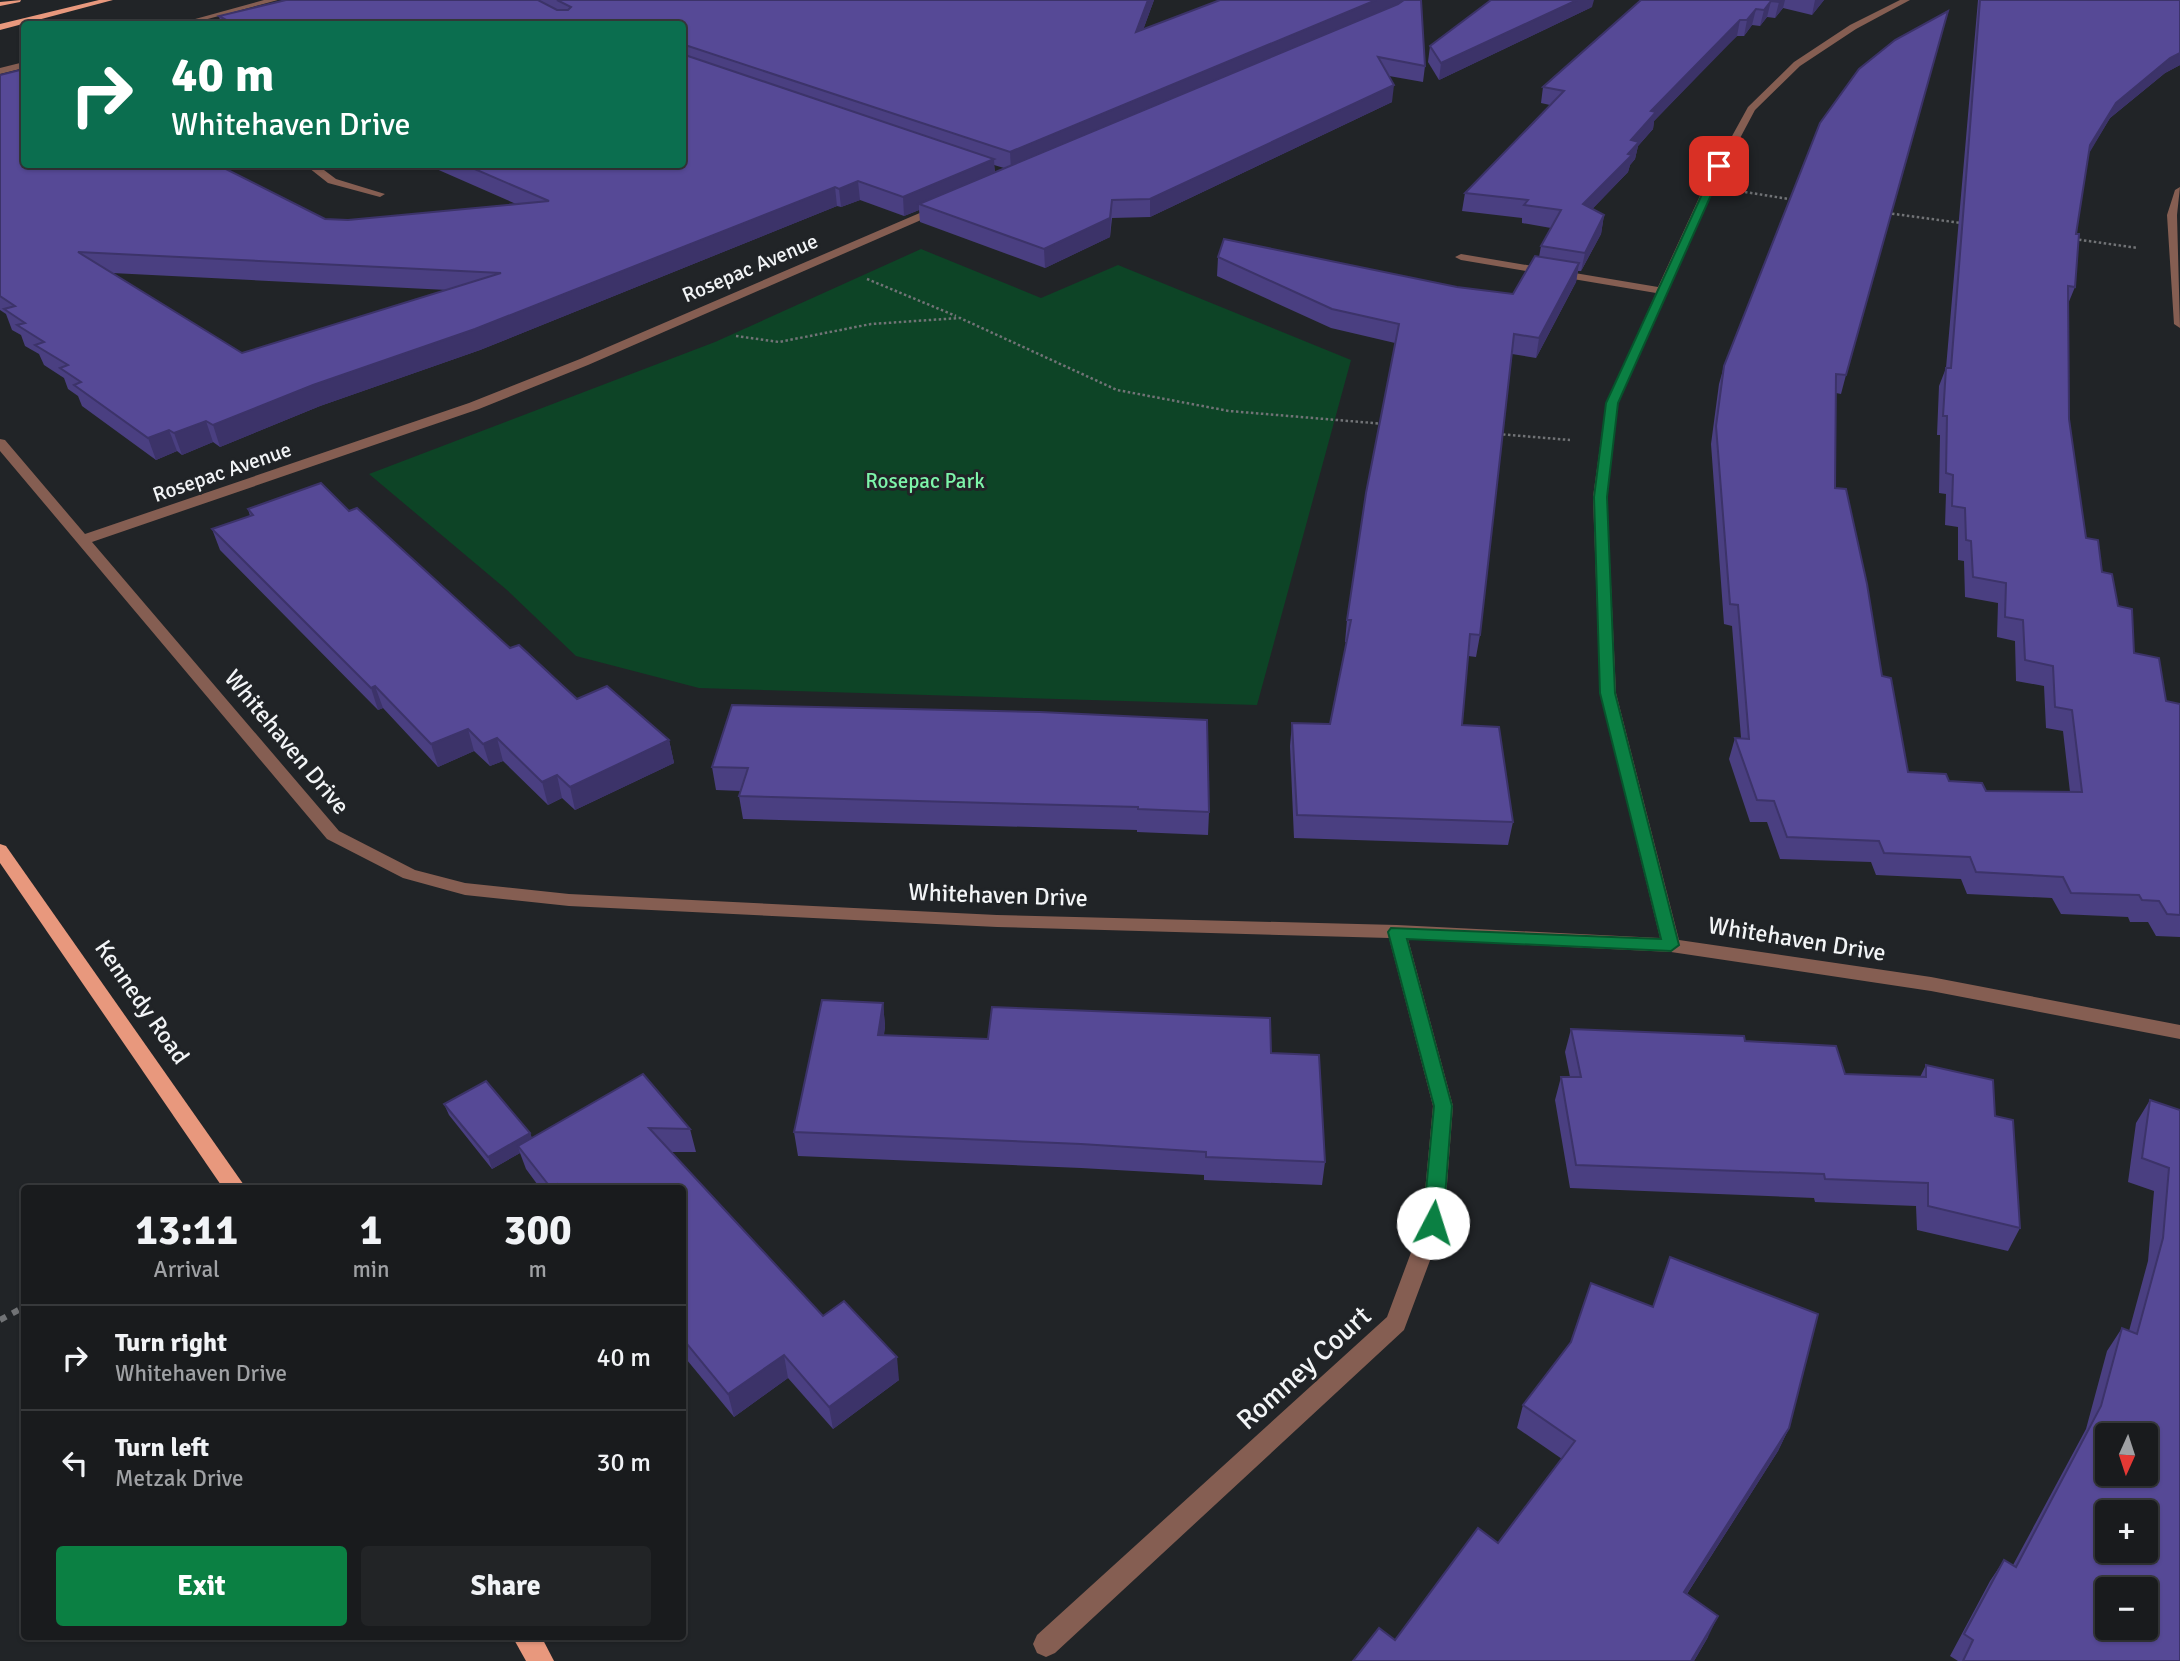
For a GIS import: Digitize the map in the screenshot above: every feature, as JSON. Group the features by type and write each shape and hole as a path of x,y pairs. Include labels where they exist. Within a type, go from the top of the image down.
{"main road":[{"path":"0,4 17,0"},
{"path":"24,21 109,0"},
{"path":"0,27 21,22"},
{"name":"Kennedy Road","path":"0,850 233,1185"},
{"path":"528,1640 541,1661"}],"street":[{"path":"193,21 274,0"},
{"path":"1671,945 1608,693 1600,497 1612,403 1709,187 1751,108 1797,64 1853,27 1906,0"},
{"path":"0,71 21,66"},
{"path":"315,168 332,180 380,194"},
{"path":"2180,190 2172,215 2178,254 2180,324"},
{"name":"Rosepac Avenue","path":"83,540 474,406 950,204"},
{"path":"1461,257 1663,291"},
{"name":"Whitehaven Drive","path":"0,443 333,835 409,874 465,889 569,900 997,920 1397,932 1671,945 1931,984 2180,1032"},
{"name":"Romney Court","path":"1046,1644 1396,1323 1433,1223 1443,1106 1397,932"}],"path":[{"path":"1709,187 1805,201"},
{"path":"1888,213 1970,225"},
{"path":"2066,238 2178,254"},
{"path":"822,258 1117,390 1229,411 1396,425"},
{"path":"664,326 779,342 871,324 960,318"},
{"path":"1494,434 1605,444"},
{"path":"0,1320 21,1309"}],"green space":[{"name":"Rosepac Park","path":"921,249 1041,298 1118,265 1351,360 1257,705 699,688 576,656 507,590 369,474 715,342"}],"building":[{"path":"286,0 538,0 557,10 568,10 571,7 557,0 1148,0 1136,32 1220,0 1376,0 1010,152 686,45 686,21 228,21 219,16"},
{"path":"1404,0 1421,0 1425,66 1378,57 1394,85 1150,199 1112,200 1110,218 1044,249 919,204 1398,4"},
{"path":"1491,0 1577,0 1441,63 1430,46"},
{"path":"1641,0 1781,0 1771,1 1764,10 1756,9 1747,20 1740,20 1651,111 1656,112 1631,140 1639,142 1628,154 1632,155 1583,204 1604,215 1585,253 1541,246 1561,210 1524,205 1528,200 1465,193 1564,91 1543,87"},
{"path":"1980,0 2180,0 2180,53 2170,58 2116,103 2090,145 2076,234 2079,234 2075,287 2068,286 2069,419 2086,538 2098,540 2102,572 2112,574 2118,606 2132,609 2134,653 2159,658 2166,701 2180,704 2180,915 2167,914 2159,901 2142,900 2139,895 2071,893 2063,877 1976,872 1970,857 1884,853 1879,841 1787,837 1774,801 1757,800 1735,738 1749,739 1738,605 1730,604 1716,426 1724,366 1820,123 1859,69 1895,40 1948,11 1846,375 1836,374 1835,488 1846,489 1867,584 1882,676 1891,678 1908,772 1946,774 1949,781 1982,783 1986,791 2082,792 2072,710 2055,707 2053,666 2025,660 2023,620 2005,617 2006,583 1973,577 1971,541 1966,540 1965,508 1952,506 1953,475 1946,473 1947,416 1943,416 1946,368 1951,368"},
{"path":"686,55 994,159 903,197 858,181 839,189 835,187 475,329 313,385 213,425 206,421 174,433 169,430 148,438 74,385 81,382 60,368 68,365 35,345 44,342 17,325 25,323 4,309 15,306 0,296 0,75 21,70 21,168 224,168 325,219 348,220 549,201 472,168 686,168","holes":["78,252 501,273 242,353"]},
{"path":"1224,239 1457,287 1513,294 1535,256 1579,263 1539,338 1514,334 1480,635 1470,634 1462,725 1499,727 1513,822 1297,815 1292,723 1330,724 1351,620 1347,620 1366,493 1399,324 1332,309 1218,257"},
{"path":"321,483 349,511 357,508 510,648 519,645 577,699 607,686 669,740 570,787 557,775 542,782 497,738 483,744 468,729 431,744 375,686 371,688 212,529 253,515 248,509"},
{"path":"732,705 1040,712 1207,720 1209,812 1138,807 739,796 748,768 712,767"},
{"path":"822,1000 883,1003 878,1035 988,1039 992,1007 1270,1018 1271,1053 1319,1055 1325,1162 1206,1157 1206,1152 1081,1144 794,1132"},
{"path":"1571,1029 1744,1036 1745,1041 1836,1046 1845,1074 1926,1077 1926,1065 1993,1080 1995,1116 2013,1120 2020,1228 1928,1206 1928,1183 1825,1179 1824,1174 1576,1165 1561,1077 1581,1077"},
{"path":"643,1074 690,1129 649,1128 823,1316 844,1301 897,1357 829,1407 784,1355 728,1394 686,1343 686,1185 549,1185 518,1146"},
{"path":"486,1081 530,1133 488,1157 444,1104"},
{"path":"2150,1100 2180,1110 2180,1661 1963,1661 1973,1640 1964,1634 2004,1560 2016,1567 2101,1406 2122,1328 2137,1334 2163,1238 2169,1168 2142,1158"},
{"path":"1670,1257 1818,1314 1789,1428 1684,1592 1718,1616 1691,1661 1353,1661 1379,1628 1395,1640 1478,1528 1498,1543 1575,1441 1523,1405 1571,1342 1591,1283 1653,1307"}],"route":[{"path":"1433,1223 1443,1106 1397,932 1671,945 1608,693 1600,497 1612,403 1719,166"}]}
